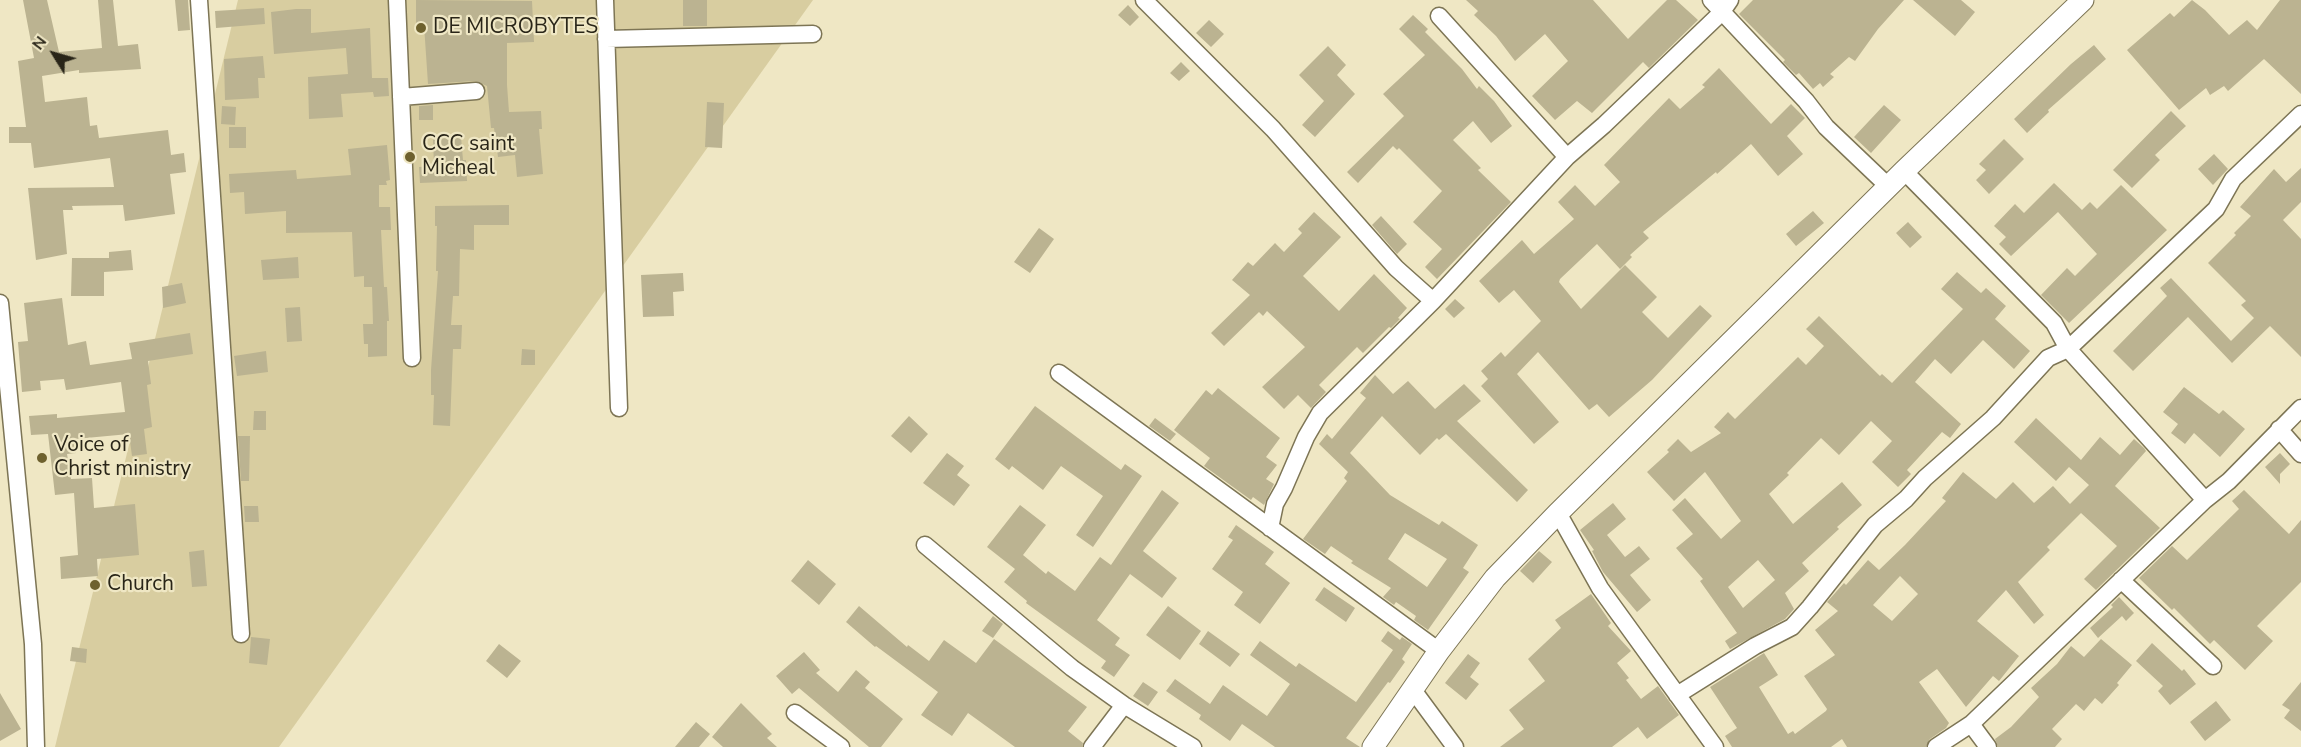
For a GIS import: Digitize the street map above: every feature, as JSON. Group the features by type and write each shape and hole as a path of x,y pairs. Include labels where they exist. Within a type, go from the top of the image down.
{"street":[{"path":"199,0 241,634"},
{"path":"397,0 412,358"},
{"path":"605,0 619,408"},
{"path":"1144,0 1273,129 1396,268 1433,301"},
{"path":"1373,747 1438,651 1495,578 1904,171 2083,0"},
{"path":"1270,528 1275,504 1306,437 1320,413 1433,301 1567,157 1604,125 1721,4 1826,126 1889,187"},
{"path":"1439,16 1567,157"},
{"path":"606,39 813,34"},
{"path":"401,97 476,91"},
{"path":"1677,695 1755,646 1792,627 1875,525 1993,418 2048,358 2068,349 2216,209 2233,179 2301,114"},
{"path":"1904,171 2054,323 2068,349 2205,500"},
{"path":"0,303 33,644 36,747"},
{"path":"1059,373 1438,651"},
{"path":"1936,747 1971,724 2205,500 2229,481 2301,408"},
{"path":"2279,429 2301,454"},
{"path":"1558,513 1600,588 1715,747"},
{"path":"925,545 1072,668 1124,705 1193,747"},
{"path":"2121,580 2213,666"},
{"path":"1413,690 1455,747"},
{"path":"1092,747 1124,705"},
{"path":"795,713 841,747"},
{"path":"1971,724 1988,747"}],"shaded area":[{"path":"238,0 813,0 279,747 55,747"}],"building":[{"path":"23,0 47,0 59,52 102,48 98,0 113,0 118,46 138,44 141,69 79,73 79,70 42,76 45,102 87,97 90,126 97,125 99,138 168,130 171,155 184,153 186,172 170,174 175,214 125,221 123,205 72,206 73,210 63,210 67,254 36,260 28,188 114,187 110,158 34,168 31,143 9,143 9,127 26,127 18,61 34,58"},
{"path":"175,0 188,0 190,30 178,31"},
{"path":"416,0 532,1 534,42 507,43 507,85 509,112 541,111 542,129 539,129 543,174 517,177 515,155 498,157 494,128 491,128 487,86 475,81 428,84 424,25 416,25"},
{"path":"683,0 707,0 707,26 683,26"},
{"path":"1466,0 1593,0 1628,39 1667,0 1676,0 1698,20 1649,68 1643,62 1592,113 1577,101 1555,120 1532,96 1568,61 1545,34 1515,61 1496,36 1474,15 1478,11"},
{"path":"1753,0 1904,0 1878,29 1855,61 1849,57 1830,74 1834,77 1823,87 1820,83 1813,89 1799,73 1796,75 1783,62 1785,60 1739,14"},
{"path":"1913,0 1961,0 1975,12 1955,36"},
{"path":"2192,0 2229,35 2247,20 2257,30 2280,0 2301,0 2301,94 2264,59 2228,91 2224,86 2210,95 2206,88 2179,110 2127,50 2170,13 2174,17"},
{"path":"1128,5 1139,17 1130,26 1118,15"},
{"path":"264,8 265,24 216,28 215,11"},
{"path":"311,9 311,33 370,28 372,78 388,78 389,96 374,97 373,92 341,94 343,117 309,119 308,77 348,74 346,48 274,54 271,12"},
{"path":"1413,15 1428,29 1425,32 1462,69 1477,89 1479,86 1494,101 1512,126 1491,143 1473,121 1453,140 1481,168 1478,170 1511,202 1437,279 1425,267 1442,249 1413,222 1442,191 1399,148 1397,150 1393,146 1358,183 1347,172 1404,116 1383,94 1425,55 1399,29"},
{"path":"1209,20 1224,34 1211,47 1196,33"},
{"path":"2094,45 2106,59 2048,110 2049,112 2027,133 2014,119"},
{"path":"1328,46 1346,65 1337,75 1355,94 1315,137 1302,125 1324,101 1299,75"},
{"path":"263,56 265,78 258,78 259,98 225,100 224,59"},
{"path":"1181,62 1190,71 1179,81 1170,73"},
{"path":"1719,68 1771,124 1791,104 1805,118 1787,136 1803,154 1778,176 1751,144 1643,232 1649,238 1630,255 1632,257 1620,269 1597,244 1560,279 1559,282 1581,309 1625,265 1657,297 1642,312 1668,338 1700,305 1712,316 1652,380 1609,417 1597,404 1589,410 1538,352 1517,374 1559,422 1534,444 1481,386 1488,379 1481,371 1501,352 1505,357 1541,321 1514,290 1499,303 1479,281 1522,240 1534,254 1574,219 1558,202 1575,185 1595,206 1620,182 1604,165 1669,98 1680,109 1705,87 1702,85"},
{"path":"707,102 724,103 722,148 705,147"},
{"path":"433,105 433,120 419,120 419,106"},
{"path":"1884,105 1901,120 1871,153 1854,137"},
{"path":"222,106 236,107 235,125 221,124"},
{"path":"2171,111 2186,126 2155,155 2160,160 2132,188 2113,170"},
{"path":"229,127 246,127 246,148 229,148"},
{"path":"461,137 463,160 466,160 467,181 420,183 419,167 434,166 433,139"},
{"path":"2004,139 2024,159 1989,194 1976,180 1986,170 1979,164"},
{"path":"387,145 390,180 386,181 387,185 379,185 379,207 390,207 391,230 381,230 384,287 364,287 364,276 354,277 352,232 286,233 286,211 245,214 244,192 230,193 229,174 296,170 297,179 351,175 348,149"},
{"path":"2214,154 2228,169 2213,185 2198,169"},
{"path":"2301,168 2301,202 2283,220 2301,239 2301,357 2270,326 2232,363 2188,317 2133,371 2113,351 2167,296 2160,288 2171,278 2231,341 2254,318 2241,305 2246,301 2208,263 2251,216 2240,207 2274,169 2286,182"},
{"path":"2054,183 2082,210 2090,202 2097,209 2121,185 2167,230 2069,323 2041,295 2067,268 2075,276 2097,254 2058,212 2011,256 1999,244 2006,237 1994,226 2015,204 2024,213"},
{"path":"509,205 509,225 474,225 474,250 460,249 459,296 453,296 451,325 462,325 461,349 453,349 450,426 433,425 434,395 431,395 431,370 438,271 436,271 435,206"},
{"path":"1813,211 1824,223 1796,246 1786,234"},
{"path":"1314,212 1341,237 1303,276 1339,311 1374,274 1407,308 1398,318 1400,319 1363,353 1357,347 1319,385 1326,392 1311,408 1298,395 1284,409 1262,387 1305,347 1267,311 1263,316 1259,312 1224,346 1211,333 1250,295 1232,280 1248,262 1253,266 1275,243 1284,252 1302,233 1298,229"},
{"path":"1381,216 1407,244 1397,254 1372,225"},
{"path":"1908,222 1922,237 1910,248 1896,233"},
{"path":"1039,228 1054,239 1030,273 1014,262"},
{"path":"131,250 133,270 104,272 104,296 71,296 72,258 109,258 109,252"},
{"path":"298,257 299,278 263,280 261,260"},
{"path":"1957,272 1981,293 1986,288 2006,306 1995,319 2030,351 2014,369 1983,340 1951,374 1935,359 1915,382 1961,424 1950,438 1942,432 1907,470 1911,474 1898,487 1872,462 1892,441 1871,421 1839,455 1821,438 1769,494 1793,524 1842,482 1862,505 1802,563 1809,571 1785,593 1794,609 1785,619 1730,649 1725,641 1737,633 1700,581 1703,579 1676,548 1693,534 1672,510 1685,498 1721,539 1741,521 1705,472 1674,501 1647,472 1669,452 1667,450 1678,439 1691,452 1721,433 1714,427 1728,412 1735,419 1798,357 1806,365 1824,346 1806,329 1819,316 1880,376 1882,374 1892,383 1963,309 1941,289","holes":["1758,560 1775,580 1743,608 1728,587"]},
{"path":"683,273 684,291 673,292 674,316 643,317 641,275"},
{"path":"182,283 186,303 163,308 162,287"},
{"path":"372,287 387,287 389,321 387,321 387,356 368,357 368,344 364,344 363,324 373,324"},
{"path":"62,298 68,345 86,341 90,365 132,359 129,343 190,333 193,354 148,361 151,384 147,385 152,427 144,429 147,454 132,456 129,434 75,439 76,453 67,454 71,479 92,478 94,508 135,504 139,555 97,559 98,576 61,579 60,557 78,555 74,493 55,495 48,434 31,435 29,416 57,414 57,418 125,412 121,382 66,390 64,379 40,381 41,390 22,392 18,342 28,341 24,303"},
{"path":"1455,299 1465,308 1454,318 1445,309"},
{"path":"300,307 302,341 287,342 285,308"},
{"path":"522,349 535,350 535,365 521,365"},
{"path":"266,351 268,372 237,376 234,356"},
{"path":"1375,375 1393,394 1408,381 1435,409 1464,384 1481,401 1457,421 1528,490 1517,502 1446,434 1439,440 1437,438 1420,455 1382,416 1350,453 1390,495 1439,525 1442,521 1478,545 1463,568 1469,572 1428,630 1414,620 1416,616 1396,602 1394,605 1383,597 1391,588 1351,563 1353,561 1331,546 1325,554 1303,539 1347,481 1344,478 1348,472 1319,444 1327,434 1332,439 1366,398 1360,393","holes":["1405,533 1447,559 1427,587 1388,559"]},
{"path":"2184,387 2219,414 2223,410 2245,429 2220,457 2194,433 2185,444 2171,433 2178,424 2163,412"},
{"path":"1218,388 1280,438 1266,457 1277,465 1266,479 1274,484 1264,505 1253,497 1251,500 1204,466 1210,458 1174,430 1206,390 1212,395"},
{"path":"1035,406 1121,470 1125,464 1142,476 1093,547 1076,535 1103,496 1061,466 1043,490 1012,466 1009,470 995,459"},
{"path":"254,411 266,411 266,430 253,430"},
{"path":"909,416 928,434 911,453 891,436"},
{"path":"1155,418 1176,434 1170,441 1149,426"},
{"path":"2036,418 2081,460 2100,437 2120,455 2134,439 2146,451 2115,486 2160,528 2096,590 2084,579 2117,546 2081,513 2047,547 2050,550 2018,582 2044,615 2034,624 2006,590 1977,621 2019,656 1999,681 1993,676 1966,707 1937,669 1919,682 1949,723 1946,728 1930,739 1926,747 1847,747 1842,739 1831,747 1732,747 1725,736 1737,728 1710,687 1764,653 1778,675 1759,687 1788,734 1793,731 1795,734 1826,711 1827,709 1804,676 1835,655 1815,630 1838,611 1827,602 1868,560 1879,570 1946,501 1942,498 1963,472 1996,499 2013,482 2034,503 2053,486 2070,504 2089,485 2069,467 2056,481 2014,442","holes":["1900,576 1918,594 1892,621 1873,605"]},
{"path":"238,436 250,436 249,481 241,481"},
{"path":"947,453 964,466 957,475 970,485 954,506 923,483"},
{"path":"2280,453 2290,464 2280,474 2280,484 2265,467"},
{"path":"1162,490 1179,503 1143,551 1177,578 1162,598 1130,574 1097,620 1120,638 1115,645 1130,655 1114,677 1101,668 1106,661 1026,603 1027,601 1004,582 1015,569 987,547 1020,505 1046,525 1023,555 1046,574 1048,571 1075,591 1100,557 1111,565"},
{"path":"2244,490 2289,534 2301,520 2301,582 2257,626 2273,641 2245,670 2214,640 2210,644 2174,608 2172,610 2139,578 2172,546 2187,560 2239,509 2232,501"},
{"path":"1613,503 1626,519 1607,535 1625,557 1639,546 1650,559 1630,575 1651,600 1637,612 1603,572 1592,551 1594,550 1580,530"},
{"path":"244,506 258,506 259,522 245,522"},
{"path":"1236,525 1274,552 1265,564 1290,583 1260,624 1234,605 1243,592 1212,569 1233,540 1228,537"},
{"path":"204,550 207,586 192,587 189,552"},
{"path":"1539,551 1552,562 1533,583 1520,571"},
{"path":"808,560 836,584 819,605 791,581"},
{"path":"1324,587 1355,608 1346,622 1315,600"},
{"path":"1591,594 1611,623 1608,626 1631,651 1617,663 1629,678 1626,680 1641,699 1658,686 1679,715 1647,739 1638,727 1612,747 1500,747 1524,729 1509,710 1545,681 1528,659 1561,628 1555,620"},
{"path":"2119,597 2134,613 2126,621 2122,616 2098,638 2090,628 2113,607 2111,605"},
{"path":"859,606 907,647 908,645 929,661 944,640 976,663 994,639 1087,707 1068,731 1083,743 1082,747 1015,747 968,713 952,736 921,715 938,692 875,647 846,622"},
{"path":"1168,606 1201,631 1180,660 1146,635"},
{"path":"993,616 1003,624 993,638 982,631"},
{"path":"1208,631 1240,654 1230,667 1199,644"},
{"path":"1388,631 1400,640 1402,637 1412,644 1402,659 1405,662 1346,738 1360,747 1275,747 1242,724 1230,741 1199,719 1201,715 1166,691 1175,679 1210,704 1223,685 1267,716 1290,684 1250,655 1260,641 1296,667 1299,663 1356,702 1393,650 1381,641"},
{"path":"251,637 270,639 267,665 249,663"},
{"path":"2101,639 2132,665 2117,683 2119,685 2102,704 2095,698 2084,711 2076,704 2052,729 2062,739 2055,747 1998,747 1995,739 2011,727 2039,697 2031,688 2057,664 2071,646 2084,657"},
{"path":"2152,643 2182,671 2184,669 2196,684 2170,705 2158,691 2163,686 2136,661"},
{"path":"499,644 521,661 507,678 486,661"},
{"path":"72,647 87,649 86,663 70,661"},
{"path":"804,652 820,670 816,673 838,692 856,670 870,682 865,688 903,719 881,747 869,747 799,688 792,694 776,676"},
{"path":"1468,654 1480,663 1470,677 1479,684 1466,700 1445,683"},
{"path":"1143,682 1158,692 1148,706 1133,696"},
{"path":"2301,682 2301,731 2284,718 2290,710 2282,705"},
{"path":"0,693 21,729 0,741"},
{"path":"2216,701 2231,720 2205,741 2190,722"},
{"path":"741,703 772,734 767,738 777,747 723,747 712,737"},
{"path":"696,722 710,734 699,747 675,747"}],"place":[{"name":"DE MICROBYTES","path":"421,28"},
{"name":"CCC saint Micheal","path":"410,157"},
{"name":"Voice of Christ ministry","path":"42,458"},
{"name":"Church","path":"95,585"}]}
